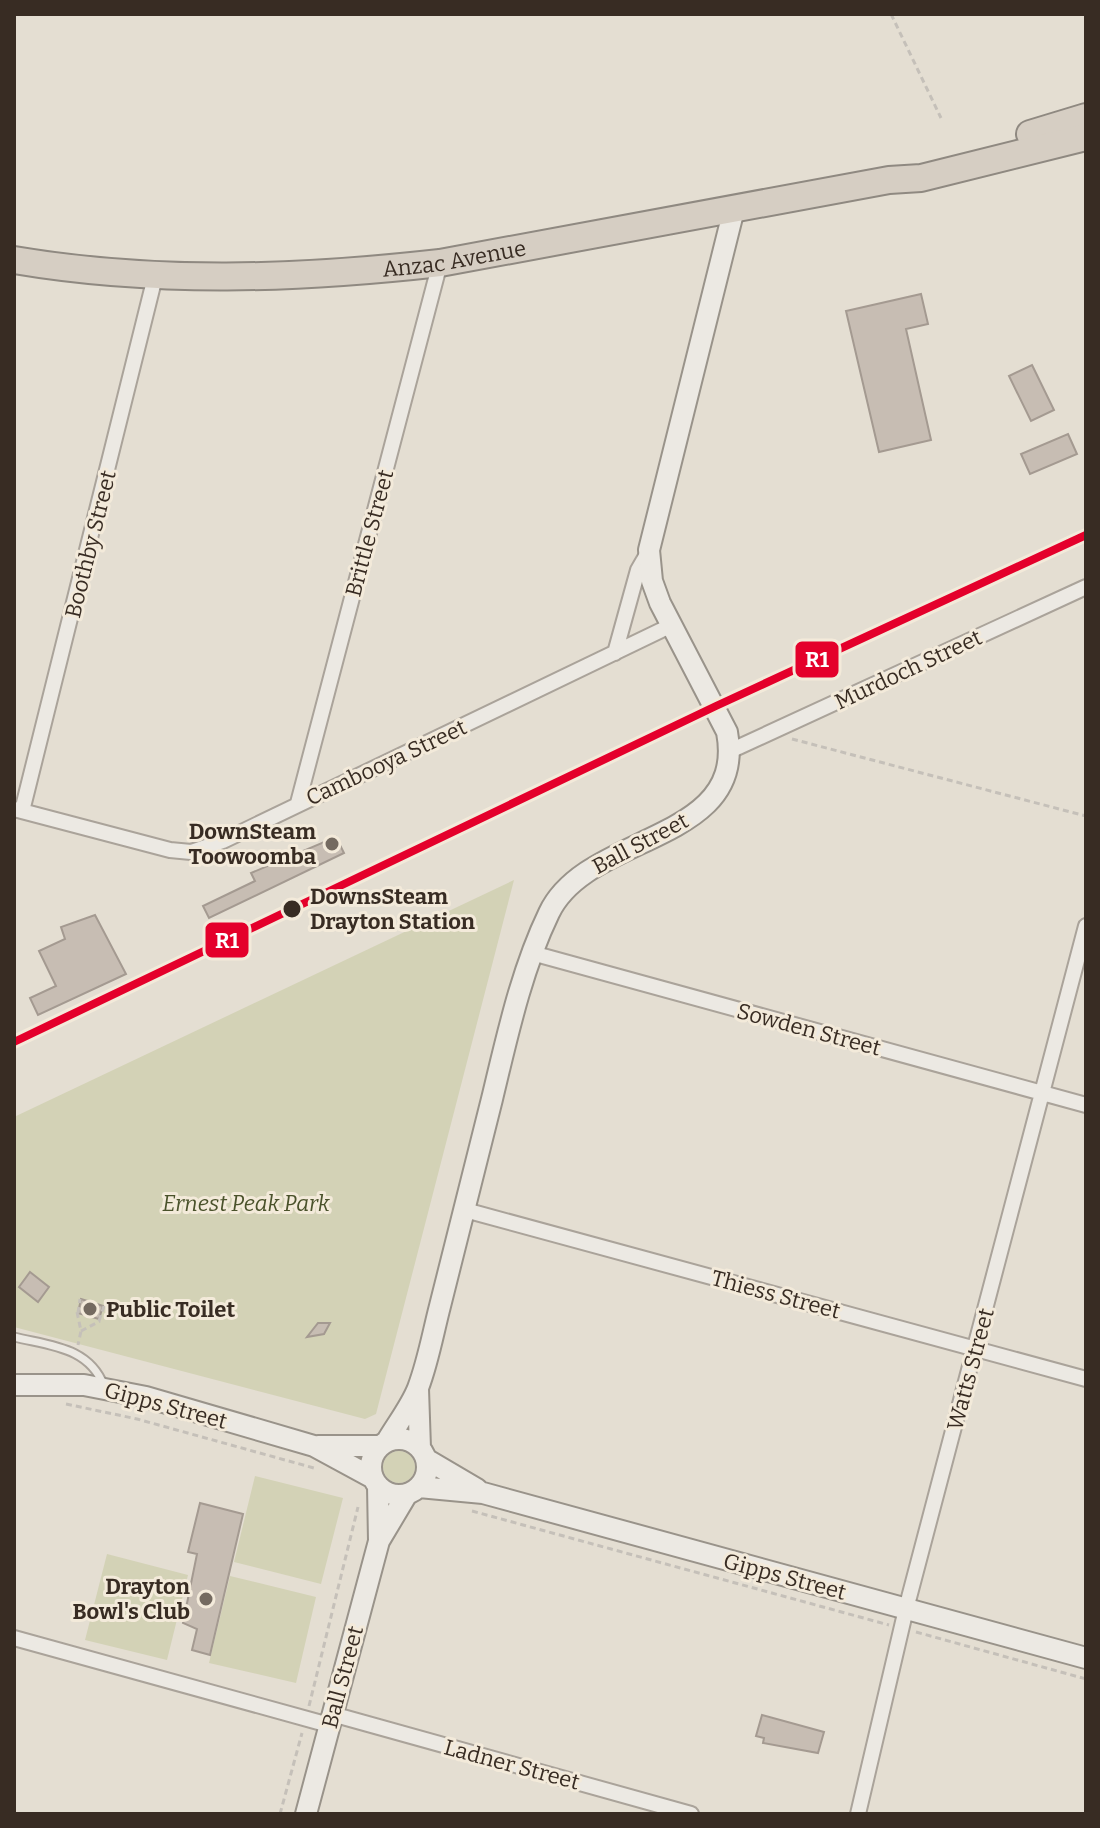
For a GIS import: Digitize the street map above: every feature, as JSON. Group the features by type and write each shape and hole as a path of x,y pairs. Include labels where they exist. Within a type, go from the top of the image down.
{"highway":[{"name":"Anzac Avenue","path":"889,180 919,167 1086,117"},
{"name":"Anzac Avenue","path":"14,260 93,273 155,277 277,277 440,263 889,180 921,178 1086,137"}],"main road":[{"path":"730,751 716,706 652,581 649,550 734,209"},
{"name":"Ball Street","path":"384,1443 418,1389 502,1057 532,953 550,910 569,887 609,858 701,810 721,788 730,751"},
{"name":"Gipps Street","path":"14,1385 105,1388 314,1446 384,1443"},
{"name":"Ball Street","path":"418,1389 423,1454"},
{"path":"405,1439 423,1454 426,1474 413,1490 391,1494 371,1486 371,1461 384,1443 405,1439"},
{"name":"Gipps Street","path":"314,1446 371,1486"},
{"name":"Gipps Street","path":"423,1454 483,1493"},
{"name":"Ball Street","path":"371,1486 379,1541"},
{"name":"Ball Street","path":"306,1814 379,1541 413,1490"},
{"name":"Gipps Street","path":"413,1490 483,1493 904,1619 1086,1658"}],"street":[{"name":"Brittle Street","path":"298,803 440,263"},
{"name":"Boothby Street","path":"18,810 155,277"},
{"path":"615,653 638,570 649,550"},
{"name":"Murdoch Street","path":"730,751 1086,587"},
{"name":"Cambooya Street","path":"18,810 156,848 191,852 223,841 672,625"},
{"name":"Watts Street","path":"858,1814 904,1619 1086,926"},
{"name":"Sowden Street","path":"532,953 1086,1105"},
{"name":"Thiess Street","path":"465,1210 1086,1379"},
{"name":"Ladner Street","path":"14,1638 306,1719 330,1720 691,1814"}],"lane":[{"path":"14,1337 76,1352 88,1359 105,1388"}],"path":[{"path":"891,14 941,118"},
{"path":"770,733 1086,816"},
{"path":"76,1352 81,1331 77,1312 80,1299"},
{"path":"81,1331 99,1321 104,1306"},
{"path":"62,1403 137,1419 319,1469"},
{"path":"280,1814 358,1507 371,1486"},
{"path":"358,1507 372,1510"},
{"path":"471,1511 904,1619 1086,1679"}],"green space":[{"name":"Ernest Peak Park","path":"514,880 376,1414 365,1419 14,1327 14,1117"},
{"path":"399,1451 410,1456 415,1467 410,1478 399,1483 388,1478 383,1467 388,1456"},
{"path":"255,1476 343,1498 321,1584 234,1562"},
{"path":"107,1554 188,1575 167,1660 85,1640"},
{"path":"230,1576 316,1597 296,1683 209,1663"}],"building":[{"path":"921,294 928,324 906,329 931,440 879,452 846,311"},
{"path":"1032,365 1054,410 1031,421 1009,376"},
{"path":"1068,434 1077,454 1030,474 1021,454"},
{"name":"DownsSteam Drayton Station","path":"336,837 344,853 209,918 203,906 255,881 251,873"},
{"path":"95,915 126,974 38,1015 30,998 56,986 39,951 65,939 61,927"},
{"path":"30,1272 49,1287 38,1302 19,1287"},
{"name":"Public Toilet","path":"81,1299 103,1306 99,1319 78,1313"},
{"path":"318,1323 330,1323 324,1334 307,1337"},
{"name":"Drayton Bowl's Club","path":"200,1503 243,1514 210,1655 192,1650 197,1629 183,1623 197,1554 188,1552"},
{"path":"762,1715 824,1732 818,1753 763,1743 764,1738 756,1736"}],"transit line":[{"name":"R1","path":"14,1042 716,706 1086,535"}],"place":[{"name":"DownSteam Toowoomba","path":"332,844"},
{"name":"DownsSteam Drayton Station","path":"292,909"},
{"name":"Public Toilet","path":"90,1309"},
{"name":"Drayton Bowl's Club","path":"206,1599"}]}
